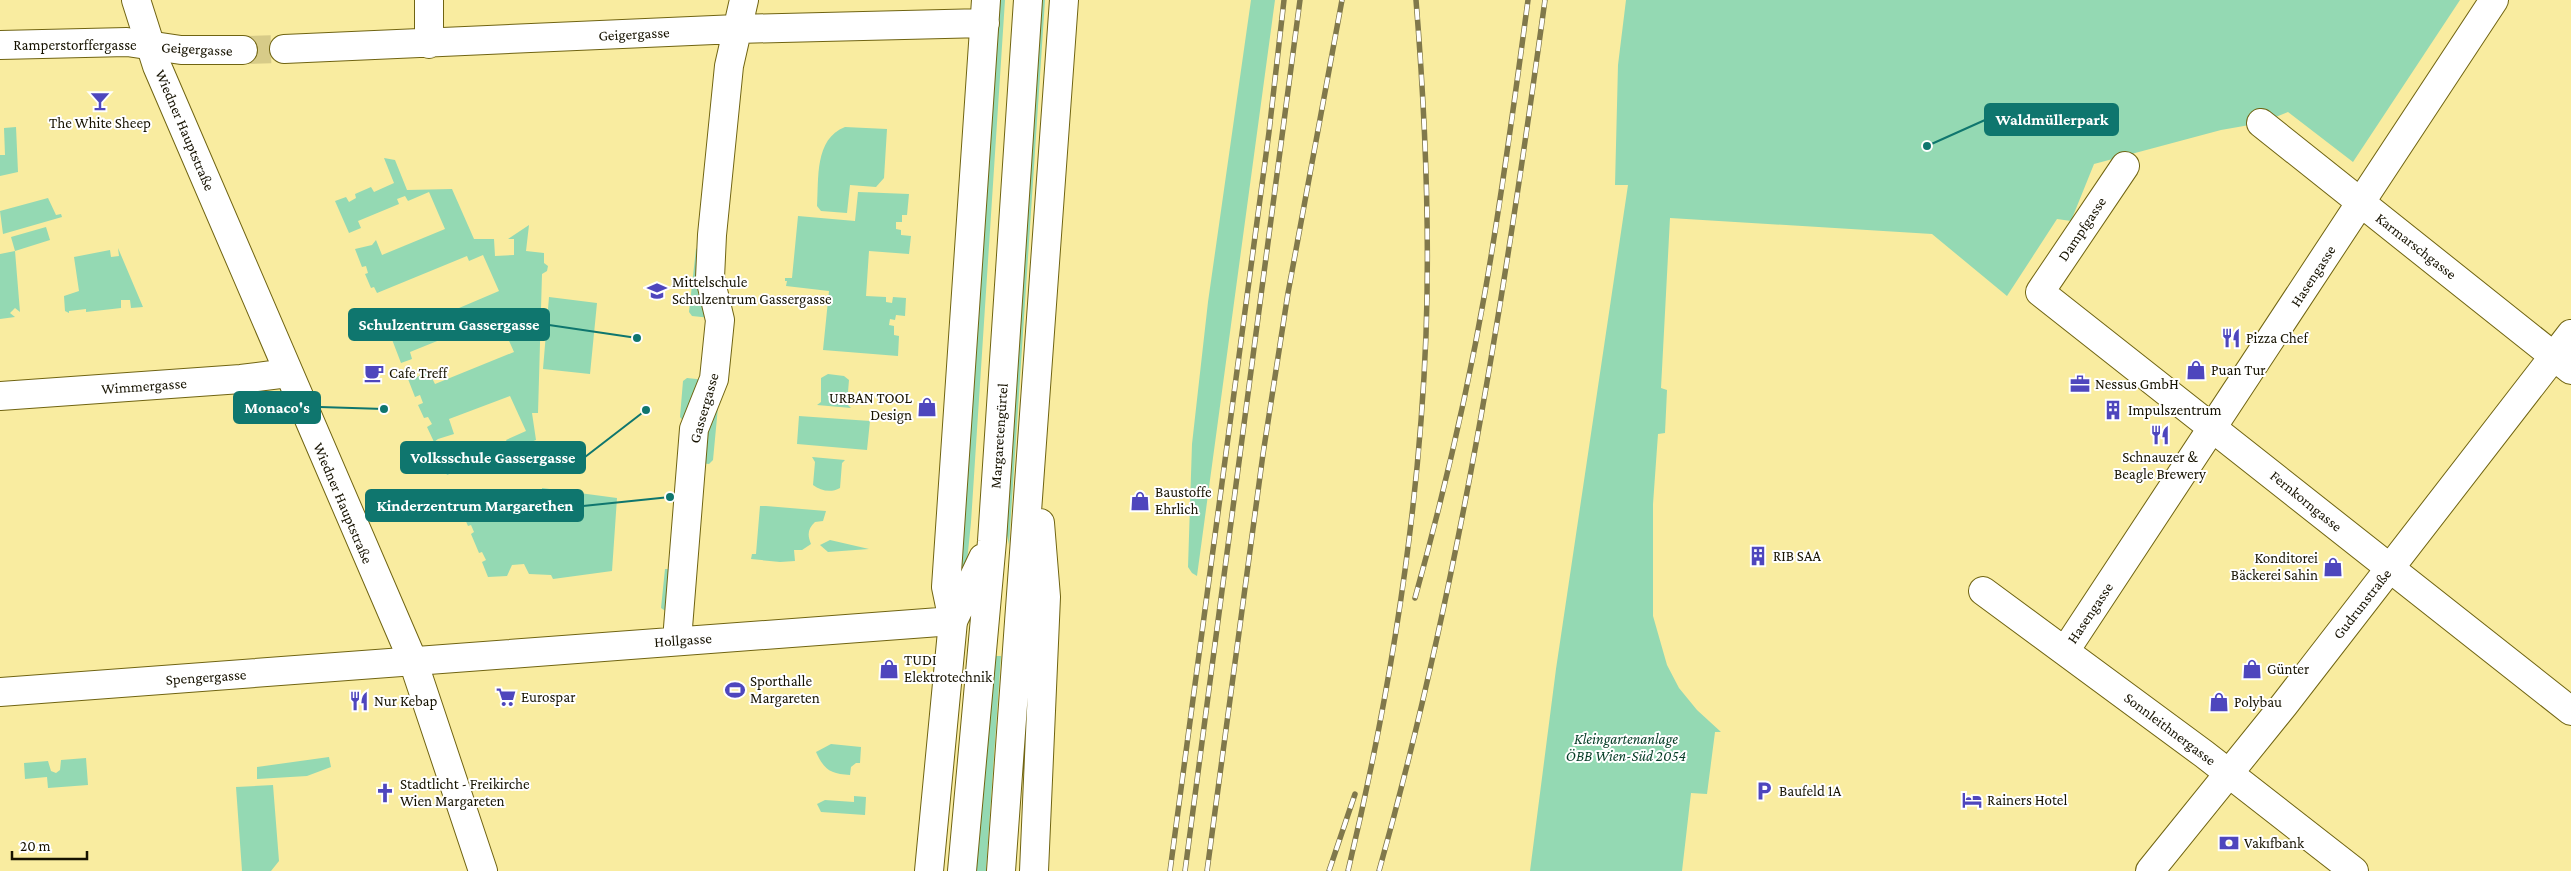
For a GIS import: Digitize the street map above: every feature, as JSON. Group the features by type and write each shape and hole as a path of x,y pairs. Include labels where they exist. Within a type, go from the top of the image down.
{"street":[{"name":"Wiedner Hauptstraße","path":"136,0 151,46 288,373 413,661 483,871"},
{"path":"428,0 429,44"},
{"name":"Gassergasse","path":"677,640 694,429 714,379 720,320 710,278 712,235 729,66 744,0"},
{"name":"Margaretengürtel","path":"962,871 992,541 1028,0"},
{"path":"1001,871 1064,0"},
{"name":"Hasengasse","path":"2065,650 2362,203 2494,0"},
{"name":"Geigergasse","path":"284,49 737,29 986,11"},
{"path":"928,871 953,621 946,587 986,11"},
{"name":"Ramperstorffergasse","path":"0,45 127,42 151,46"},
{"name":"Geigergasse","path":"151,46 189,50 243,50"},
{"name":"Karmarschgasse","path":"2260,123 2563,363"},
{"name":"Dampfgasse","path":"2040,292 2125,166"},
{"name":"Fernkorngasse","path":"2040,292 2214,427 2571,711"},
{"name":"Gudrunstraße","path":"2150,871 2229,774 2389,568 2563,363 2571,334"},
{"name":"Wimmergasse","path":"0,396 241,379 288,373"},
{"path":"1033,433 1046,597 1034,871"},
{"path":"953,621 992,541"},
{"name":"Sonnleithnergasse","path":"1983,591 2065,650 2354,871"},
{"name":"Hollgasse","path":"413,661 953,621"},
{"name":"Spengergasse","path":"0,692 413,661"}],"green space":[{"path":"997,0 1005,0 971,522 967,562 958,589"},
{"path":"1040,0 1045,0 1009,545 1006,530"},
{"path":"1251,0 1275,0 1197,576 1188,567 1192,444 1208,302"},
{"name":"Kleingartenanlage ÖBB Wien-Süd 2054","path":"1626,0 2460,0 2353,162 2288,112 2261,123 2221,130 2094,164 2071,221 2057,219 2007,296 1932,234 1670,218 1661,388 1667,390 1665,433 1658,434 1653,504 1653,616 1667,665 1679,688 1697,710 1721,732 1715,732 1707,794 1691,793 1682,871 1530,871 1556,669 1628,185 1615,185 1618,65"},
{"path":"16,127 18,172 0,176 0,155 5,155 4,128"},
{"path":"845,127 887,129 884,178 876,187 850,185 847,213 821,211 817,206 820,161 823,150 835,133"},
{"path":"384,158 395,160 407,190 452,189 474,239 494,239 495,256 514,255 514,239 508,239 529,225 526,251 544,253 544,263 548,266 547,271 542,274 538,413 532,413 536,440 447,475 440,458 450,454 455,462 498,444 500,448 509,445 506,440 526,431 510,396 449,419 454,434 434,442 427,427 432,424 428,417 424,418 418,405 423,403 420,395 415,397 408,379 414,379 428,370 435,384 514,352 498,316 461,331 458,326 450,330 452,335 410,352 412,359 401,363 388,329 398,324 401,331 407,329 410,334 415,331 413,326 443,314 446,319 454,315 452,311 499,291 483,255 469,261 467,256 377,293 374,287 371,288 365,274 368,273 366,266 362,267 355,249 372,245 376,240 382,255 445,229 429,192 408,201 405,196 397,199 399,204 358,221 361,228 349,233 335,201 346,197 349,202 356,198 355,194 371,187 374,192 394,183"},
{"path":"858,192 909,194 907,215 902,215 902,222 896,222 896,229 901,230 901,235 911,236 909,254 869,251 866,296 886,297 886,302 892,303 893,297 906,298 905,316 896,315 895,320 890,319 889,325 894,326 894,335 899,336 898,356 823,350 829,291 786,286 787,281 785,281 785,278 792,278 798,216 855,221"},
{"path":"48,198 56,215 61,214 62,217 3,234 0,211"},
{"path":"46,227 50,240 15,251 11,237"},
{"path":"699,247 711,318 692,316 689,312 696,249"},
{"path":"118,248 143,307 131,308 130,300 121,300 121,308 86,312 86,309 69,311 69,313 65,311 64,296 79,291 74,257 110,250 111,257 119,256"},
{"path":"15,251 20,312 15,308 10,313 15,317 0,319 0,254"},
{"path":"549,297 597,303 590,374 543,369"},
{"path":"828,374 844,376 849,380 847,404 851,408 817,405 821,402 821,378"},
{"path":"687,378 706,380 684,422 680,417 683,381"},
{"path":"718,407 713,460 709,464 700,463 699,436"},
{"path":"799,416 870,421 867,450 797,444"},
{"path":"812,457 845,460 842,463 840,488 826,491 813,485 815,462"},
{"path":"542,488 617,498 612,571 553,579 551,575 529,574 524,564 512,565 507,576 488,577 482,562 486,560 482,552 479,553 471,534 474,532 471,525 468,526 460,508 477,504 481,500 486,512 542,492"},
{"path":"760,506 826,511 823,521 815,522 810,529 809,537 811,544 802,550 794,550 795,561 780,562 751,559 752,554 756,554"},
{"path":"830,540 869,549 828,552 820,545"},
{"path":"665,569 671,569 667,612 661,608"},
{"path":"994,656 1001,656 986,871 976,871"},
{"path":"831,744 861,747 860,763 856,763 851,767 850,775 833,772 822,763 816,752"},
{"path":"329,757 331,767 307,776 257,779 257,767"},
{"path":"86,758 88,785 48,788 47,777 25,779 24,763 48,761 51,771 56,773 60,770 61,760"},
{"path":"273,785 279,861 271,871 242,871 236,787"},
{"path":"854,796 866,797 865,815 821,812 817,804 825,800 854,802"}],"tunnel":[{"path":"243,50 284,49"}],"railway":[{"path":"1170,871 1269,132 1284,0"},
{"path":"1185,871 1300,0"},
{"path":"1207,871 1263,454 1288,293 1342,0"},
{"path":"1348,871 1377,738 1389,672 1400,605 1417,470 1426,335 1427,209 1422,84 1416,0"},
{"path":"1415,598 1454,446 1478,331 1503,183 1528,0"},
{"path":"1379,871 1433,656 1477,438 1513,220 1545,0"},
{"path":"1329,871 1355,794"}],"place":[{"name":"The White Sheep","path":"100,101"},
{"name":"Waldmüllerpark","path":"1927,146"},
{"name":"Mittelschule Schulzentrum Gassergasse","path":"657,291"},
{"name":"Schulzentrum Gassergasse","path":"637,338"},
{"name":"Pizza Chef","path":"2231,338"},
{"name":"Puan Tur","path":"2196,370"},
{"name":"Cafe Treff","path":"374,373"},
{"name":"Nessus GmbH","path":"2080,384"},
{"name":"URBAN TOOL Design","path":"927,407"},
{"name":"Monaco's","path":"384,409"},
{"name":"Volksschule Gassergasse","path":"646,410"},
{"name":"Impulszentrum","path":"2113,410"},
{"name":"Schnauzer & Beagle Brewery","path":"2160,435"},
{"name":"Kinderzentrum Margarethen","path":"670,497"},
{"name":"Baustoffe Ehrlich","path":"1140,501"},
{"name":"RIB SAA","path":"1758,556"},
{"name":"Konditorei Bäckerei Sahin","path":"2333,567"},
{"name":"TUDI Elektrotechnik","path":"889,669"},
{"name":"Günter","path":"2252,669"},
{"name":"Sporthalle Margareten","path":"735,690"},
{"name":"Eurospar","path":"506,697"},
{"name":"Nur Kebap","path":"359,701"},
{"name":"Polybau","path":"2219,702"},
{"name":"Baufeld 1A","path":"1764,791"},
{"name":"Stadtlicht - Freikirche Wien Margareten","path":"385,793"},
{"name":"Rainers Hotel","path":"1972,800"},
{"name":"Vakıfbank","path":"2229,843"}]}
